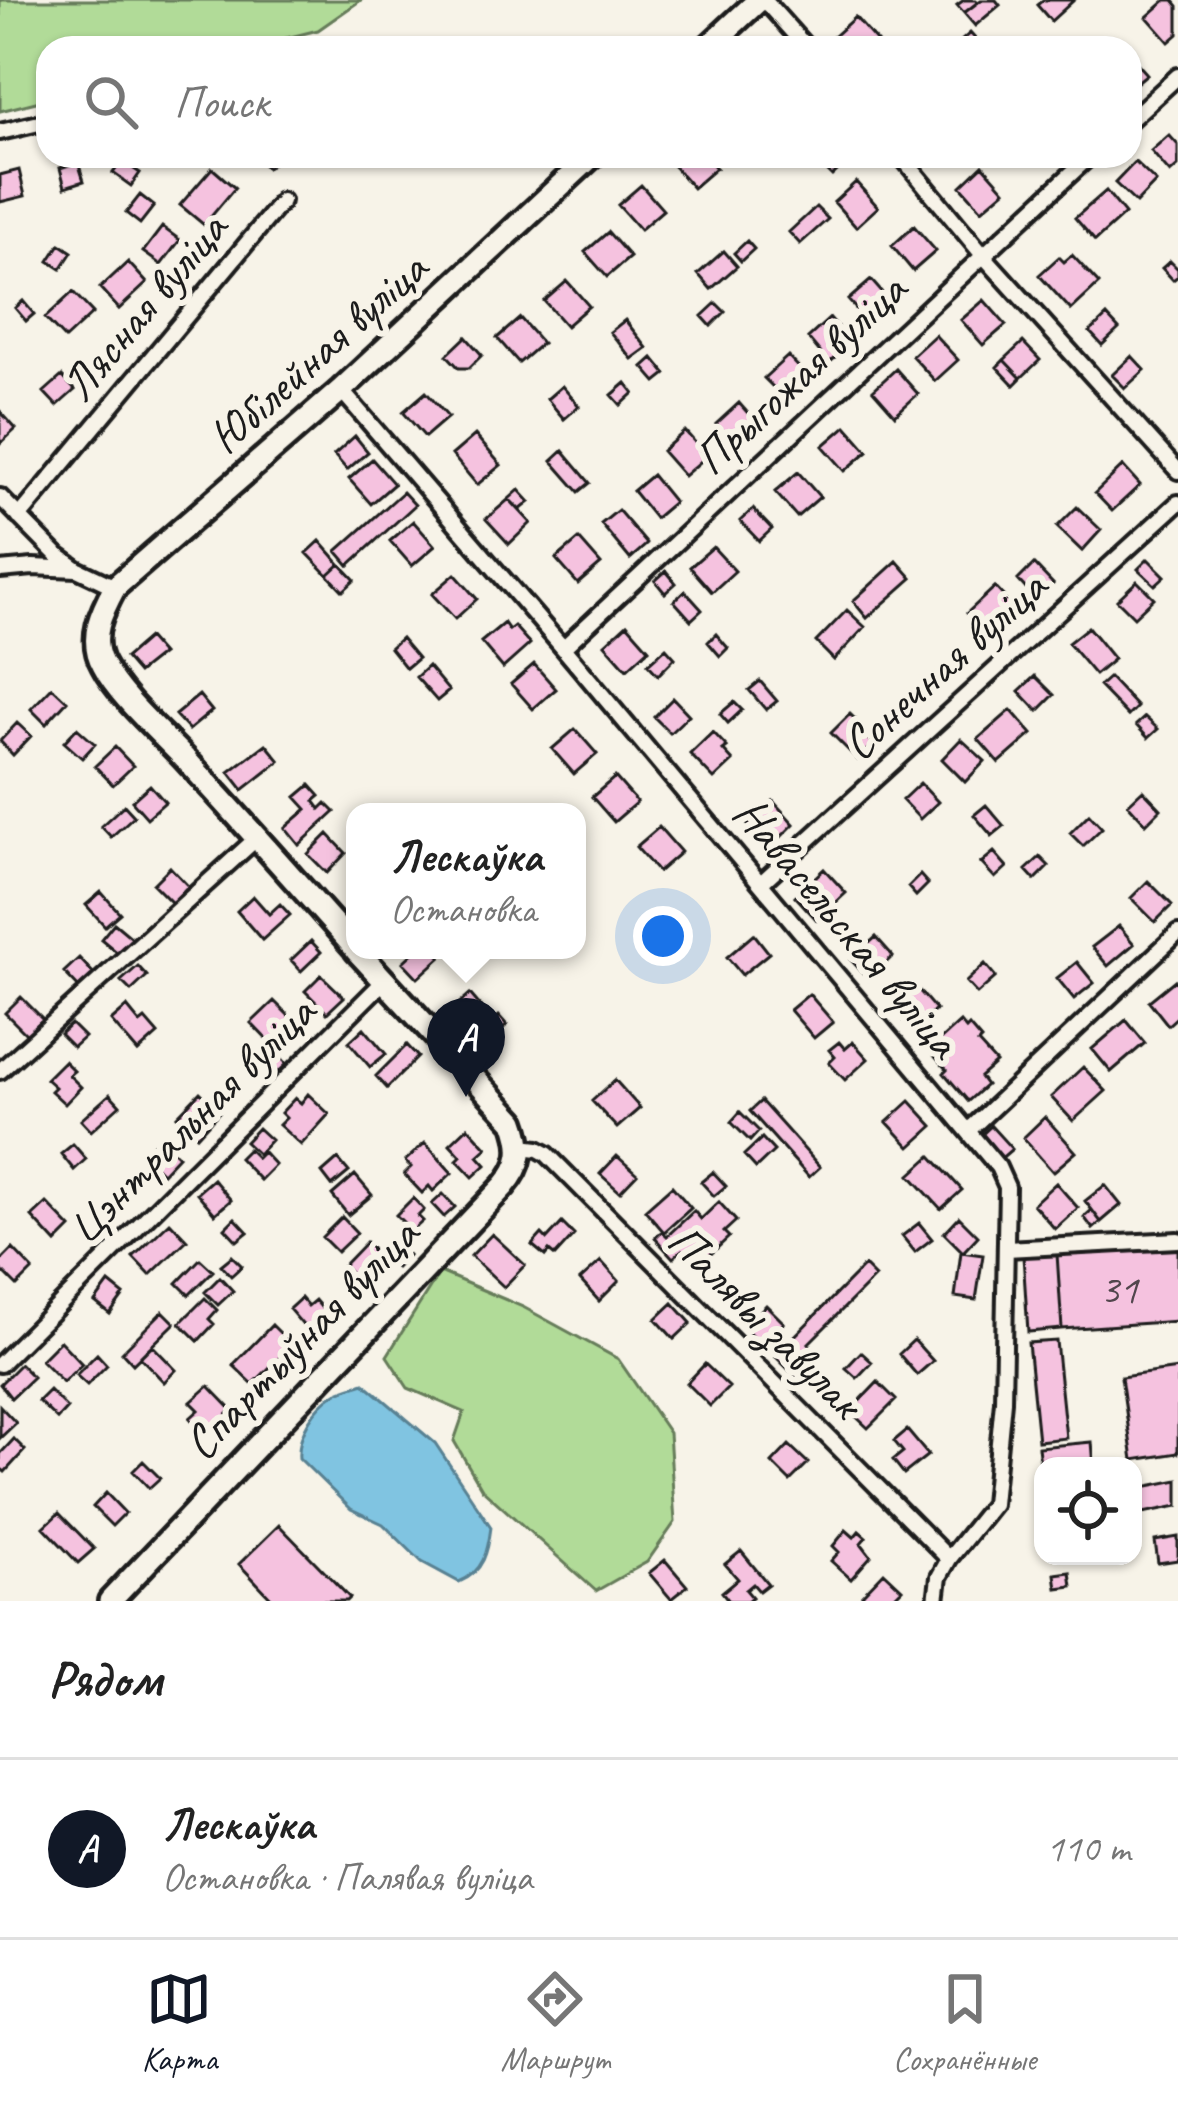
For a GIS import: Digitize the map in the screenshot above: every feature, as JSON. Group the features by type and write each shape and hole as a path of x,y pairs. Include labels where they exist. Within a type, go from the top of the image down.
{"main road":[{"path":"721,36 762,0"},
{"name":"Юбілейная вуліца","path":"258,838 102,665 97,628 103,610 116,587 341,390 579,168"},
{"path":"258,838 346,938"},
{"path":"365,959 514,1121 522,1147"},
{"name":"Спартыўная вуліца","path":"110,1601 516,1172 522,1147"}],"street":[{"path":"762,0 796,36"},
{"path":"1142,109 1178,76"},
{"path":"0,132 36,124"},
{"path":"911,168 1178,472"},
{"name":"Прыгожая вуліца","path":"563,648 1077,168"},
{"name":"Лясная вуліца","path":"19,517 282,201"},
{"name":"Навасельская вуліца","path":"341,390 998,1167 1007,1187 1003,1401 993,1504 950,1558 939,1577 936,1601"},
{"path":"0,497 39,539 77,569 116,587"},
{"name":"Сонечная вуліца","path":"761,883 1178,502"},
{"path":"0,570 77,569"},
{"path":"0,1071 258,838"},
{"path":"968,1131 1178,933"},
{"name":"Цэнтральная вуліца","path":"0,1364 384,981"},
{"name":"Палявы завулак","path":"522,1147 547,1154 950,1558"},
{"path":"1006,1249 1178,1240"}],"green space":[{"path":"0,0 361,0 318,30 294,36 36,36 36,102 0,111"},
{"path":"440,1272 523,1307 618,1359 669,1433 675,1522 647,1562 596,1591 482,1489 454,1441 464,1412 408,1388 387,1356"}],"water":[{"path":"364,1383 435,1443 491,1527 479,1567 467,1578 459,1582 422,1562 383,1524 351,1509 299,1458 304,1430 321,1405 336,1393"}],"building":[{"path":"964,0 978,2 964,13 957,5"},
{"path":"981,0 996,0 1000,5 975,26 964,13"},
{"path":"1043,0 1074,0 1051,21 1037,5"},
{"path":"1166,0 1178,6 1178,34 1169,42 1147,17"},
{"path":"855,17 872,36 834,36"},
{"path":"1169,135 1178,145 1178,166 1170,173 1151,151"},
{"path":"60,168 80,168 84,181 65,187"},
{"path":"117,168 132,168 140,173 131,186 113,173"},
{"path":"212,168 235,188 204,225 180,205"},
{"path":"675,168 716,168 693,188"},
{"path":"986,168 1005,190 982,210 961,186"},
{"path":"1129,168 1141,168 1156,182 1136,203 1115,183"},
{"path":"19,170 25,196 0,202 0,175"},
{"path":"856,182 878,207 856,227 834,202"},
{"path":"641,185 663,210 640,230 618,205"},
{"path":"1106,191 1125,214 1095,241 1075,218"},
{"path":"140,195 154,206 140,224 126,213"},
{"path":"816,207 828,219 800,244 789,232"},
{"path":"914,226 936,251 913,271 892,246"},
{"path":"162,227 180,240 161,265 143,252"},
{"path":"608,232 630,257 607,277 585,252"},
{"path":"747,241 754,249 741,261 734,253"},
{"path":"60,244 72,252 61,269 49,261"},
{"path":"724,251 737,266 711,289 698,274"},
{"path":"1072,255 1099,284 1071,310 1039,275 1059,257 1064,262"},
{"path":"1170,261 1178,269 1173,280 1162,268"},
{"path":"128,262 147,283 119,309 100,288"},
{"path":"871,280 893,305 870,325 848,300"},
{"path":"567,281 589,306 566,326 544,301"},
{"path":"73,292 93,313 65,339 45,318"},
{"path":"984,300 1006,325 983,345 961,320"},
{"path":"23,301 34,314 26,321 15,308"},
{"path":"716,303 725,312 711,326 702,316"},
{"path":"1107,316 1119,329 1102,345 1090,332"},
{"path":"520,318 542,343 519,363 497,338"},
{"path":"830,318 852,343 829,363 808,338"},
{"path":"625,320 647,348 632,359 610,332"},
{"path":"935,335 958,360 935,381 912,356"},
{"path":"466,337 482,355 469,368 459,368 447,355"},
{"path":"1023,342 1040,360 1021,378 1004,360"},
{"path":"788,356 807,376 789,394 781,386 776,390 764,378"},
{"path":"1132,356 1145,370 1125,388 1112,375"},
{"path":"653,358 666,374 656,382 643,367"},
{"path":"1004,360 1021,378 1014,385 997,367"},
{"path":"896,369 918,394 895,415 873,390"},
{"path":"62,376 75,390 57,406 44,392"},
{"path":"626,383 634,393 621,405 612,395"},
{"path":"562,386 579,406 564,419 547,399"},
{"path":"426,392 448,417 425,437 403,412"},
{"path":"739,403 761,428 738,448 716,424"},
{"path":"0,411 16,429 0,444"},
{"path":"846,426 868,451 845,471 823,446"},
{"path":"685,431 707,456 684,476 662,451"},
{"path":"475,435 501,465 477,485 452,455"},
{"path":"355,436 368,452 347,470 334,455"},
{"path":"563,451 590,483 579,492 552,461"},
{"path":"372,459 394,484 371,504 349,479"},
{"path":"1123,466 1140,485 1112,511 1095,493"},
{"path":"798,472 820,497 797,517 775,492"},
{"path":"652,475 674,502 655,518 633,491"},
{"path":"519,490 530,502 520,510 509,499"},
{"path":"403,492 415,505 349,565 337,551"},
{"path":"509,499 531,523 509,544 486,519"},
{"path":"1077,507 1101,530 1082,551 1057,527"},
{"path":"753,509 772,529 759,541 740,521"},
{"path":"618,510 647,544 630,559 601,524"},
{"path":"413,521 435,546 412,566 390,541"},
{"path":"579,539 601,564 578,584 556,559"},
{"path":"320,541 340,564 328,575 307,553"},
{"path":"713,547 735,571 712,592 690,567"},
{"path":"1148,559 1165,576 1155,585 1138,569"},
{"path":"897,561 912,578 867,618 853,601"},
{"path":"340,564 355,580 343,591 328,575"},
{"path":"1034,564 1053,584 1036,600 1018,580"},
{"path":"666,571 676,583 665,593 655,581"},
{"path":"455,574 477,599 455,619 432,594"},
{"path":"1137,581 1154,598 1134,617 1117,600"},
{"path":"995,587 1014,608 997,623 1004,630 992,640 967,613"},
{"path":"685,591 702,610 691,620 674,601"},
{"path":"847,610 865,627 834,660 816,642"},
{"path":"504,623 509,630 514,626 530,644 503,668 481,642"},
{"path":"627,624 649,649 627,669 605,644"},
{"path":"1088,627 1114,659 1095,675 1068,643"},
{"path":"716,634 728,648 720,656 708,642"},
{"path":"148,638 162,654 138,673 125,658"},
{"path":"401,638 418,658 406,668 390,648"},
{"path":"666,648 675,658 658,675 648,664"},
{"path":"534,664 556,689 533,709 511,684"},
{"path":"428,666 449,691 437,701 416,677"},
{"path":"1035,676 1054,695 1038,711 1019,691"},
{"path":"1109,677 1137,707 1128,716 1099,686"},
{"path":"760,681 777,701 766,710 749,690"},
{"path":"52,687 67,701 46,724 31,709"},
{"path":"199,695 212,711 189,730 175,715"},
{"path":"673,698 689,715 670,733 654,717"},
{"path":"734,702 742,710 728,723 720,714"},
{"path":"1011,710 1032,734 999,763 978,739"},
{"path":"850,714 874,744 858,760 831,733"},
{"path":"1145,717 1158,729 1148,738 1136,725"},
{"path":"17,723 31,736 13,755 0,741"},
{"path":"77,728 95,744 82,758 64,742"},
{"path":"575,729 597,754 574,774 552,749"},
{"path":"713,732 733,761 714,779 690,754"},
{"path":"961,739 985,761 965,782 942,759"},
{"path":"266,744 280,761 243,790 229,772"},
{"path":"115,747 133,766 113,785 95,766"},
{"path":"615,777 637,802 614,822 592,797"},
{"path":"920,783 938,802 920,819 902,800"},
{"path":"150,785 165,802 147,818 132,801"},
{"path":"310,785 320,796 314,801 320,809 326,803 335,812 299,845 285,828 307,809 296,797"},
{"path":"1143,790 1161,809 1146,824 1128,804"},
{"path":"773,801 794,824 770,848 748,825"},
{"path":"124,805 134,816 111,837 101,826"},
{"path":"986,805 1004,826 992,836 974,815"},
{"path":"1089,814 1102,828 1083,846 1070,833"},
{"path":"659,827 681,852 658,872 636,847"},
{"path":"328,834 346,853 327,873 308,854"},
{"path":"994,852 1007,867 995,878 981,863"},
{"path":"1040,857 1049,866 1035,880 1026,870"},
{"path":"170,867 188,886 172,903 153,884"},
{"path":"824,869 846,893 817,920 795,896"},
{"path":"920,875 928,884 916,896 908,887"},
{"path":"1148,881 1172,905 1155,922 1131,898"},
{"path":"101,892 120,913 105,926 86,905"},
{"path":"253,896 269,914 280,904 290,915 262,940 237,911"},
{"path":"658,914 665,920 656,929 662,935 654,944 641,931"},
{"path":"114,923 132,938 119,954 101,939"},
{"path":"1119,926 1134,944 1108,966 1092,947"},
{"path":"754,934 769,953 742,975 727,957"},
{"path":"876,937 893,956 869,979 851,960"},
{"path":"311,941 321,952 301,971 291,960"},
{"path":"79,958 95,975 80,989 64,972"},
{"path":"406,959 439,959 418,978 403,962"},
{"path":"1077,962 1094,983 1074,999 1057,978"},
{"path":"985,964 996,977 977,994 966,982"},
{"path":"138,966 147,976 131,991 121,981"},
{"path":"321,975 344,997 327,1013 305,991"},
{"path":"1175,980 1178,1016 1168,1025 1149,1001"},
{"path":"917,988 936,1010 911,1030 893,1008"},
{"path":"470,994 493,1021 499,1016 507,1025 484,1045 453,1009"},
{"path":"809,994 833,1022 814,1038 790,1010"},
{"path":"21,997 43,1019 27,1035 5,1013"},
{"path":"274,1001 299,1026 276,1049 251,1023"},
{"path":"127,1007 158,1034 138,1052 111,1021"},
{"path":"1126,1020 1145,1043 1111,1072 1092,1049"},
{"path":"960,1022 966,1029 969,1026 996,1063 980,1077 986,1085 968,1101 929,1050"},
{"path":"71,1024 84,1037 73,1047 60,1034"},
{"path":"364,1028 386,1054 370,1067 349,1042"},
{"path":"839,1042 845,1049 853,1042 868,1059 845,1080 829,1063 835,1057 829,1050"},
{"path":"407,1045 418,1057 387,1088 376,1076"},
{"path":"272,1048 287,1064 273,1077 258,1062"},
{"path":"64,1061 81,1087 65,1104 46,1079"},
{"path":"1083,1067 1106,1091 1073,1121 1051,1097"},
{"path":"615,1080 640,1108 617,1128 592,1101"},
{"path":"200,1092 220,1111 197,1136 177,1116"},
{"path":"110,1094 120,1105 91,1131 81,1120"},
{"path":"308,1094 329,1114 301,1145 279,1125 286,1118 281,1113 295,1098 301,1103"},
{"path":"761,1101 820,1167 809,1177 750,1111"},
{"path":"910,1101 933,1126 910,1147 887,1122"},
{"path":"740,1112 759,1131 750,1141 731,1122"},
{"path":"1045,1117 1076,1152 1053,1172 1023,1138"},
{"path":"991,1126 1012,1149 997,1162 977,1139"},
{"path":"468,1127 487,1148 478,1156 486,1165 473,1177 450,1144"},
{"path":"258,1128 271,1140 258,1154 245,1142"},
{"path":"160,1138 178,1156 162,1173 143,1154"},
{"path":"762,1138 774,1151 756,1168 744,1155"},
{"path":"425,1143 452,1173 433,1191 429,1186 422,1193 404,1174 411,1167 405,1161"},
{"path":"73,1144 86,1159 74,1170 61,1154"},
{"path":"248,1149 257,1158 263,1152 275,1165 260,1180 239,1158"},
{"path":"617,1156 637,1174 620,1192 600,1174"},
{"path":"931,1156 962,1190 941,1209 910,1175"},
{"path":"338,1159 349,1172 332,1186 322,1173"},
{"path":"713,1172 726,1186 714,1196 701,1182"},
{"path":"355,1175 372,1195 348,1215 332,1195"},
{"path":"213,1179 231,1200 215,1214 197,1193"},
{"path":"1056,1183 1078,1208 1055,1229 1033,1204"},
{"path":"1105,1185 1121,1205 1101,1222 1085,1201"},
{"path":"672,1186 691,1208 664,1232 645,1210"},
{"path":"443,1194 455,1207 444,1217 432,1204"},
{"path":"413,1198 424,1210 418,1216 423,1221 412,1231 396,1215"},
{"path":"719,1202 736,1221 724,1232 729,1237 697,1267 682,1250 673,1258 655,1238 662,1231 667,1236 694,1211 701,1219"},
{"path":"47,1203 71,1228 56,1243 32,1217"},
{"path":"1092,1210 1101,1222 1093,1229 1084,1217"},
{"path":"342,1217 357,1233 337,1252 322,1237"},
{"path":"959,1217 978,1236 963,1252 944,1233"},
{"path":"235,1218 248,1232 237,1241 225,1228"},
{"path":"170,1222 187,1240 150,1275 133,1257"},
{"path":"562,1223 574,1235 555,1256 549,1251 545,1256 532,1245 542,1234 547,1239"},
{"path":"919,1223 932,1239 915,1252 902,1236"},
{"path":"492,1234 525,1265 504,1287 471,1256"},
{"path":"366,1242 378,1253 372,1259 380,1266 362,1284 343,1266"},
{"path":"398,1245 408,1255 396,1268 385,1258"},
{"path":"1178,1246 1178,1321 1062,1329 1057,1254"},
{"path":"13,1249 33,1270 17,1286 0,1269 0,1262"},
{"path":"961,1252 983,1255 976,1300 955,1297"},
{"path":"1057,1254 1062,1329 1028,1332 1023,1256"},
{"path":"232,1256 242,1266 231,1276 221,1265"},
{"path":"200,1259 213,1271 189,1295 177,1283"},
{"path":"601,1261 619,1281 599,1301 580,1280"},
{"path":"864,1266 875,1277 809,1343 821,1356 798,1379 775,1356"},
{"path":"220,1277 233,1291 218,1305 205,1292"},
{"path":"109,1283 124,1295 110,1314 95,1302"},
{"path":"205,1298 217,1310 209,1319 214,1324 198,1341 180,1323"},
{"path":"301,1298 308,1306 315,1300 326,1313 307,1330 289,1309"},
{"path":"673,1303 691,1323 674,1339 656,1319"},
{"path":"766,1305 784,1323 761,1345 744,1327"},
{"path":"163,1311 175,1323 133,1364 122,1352"},
{"path":"272,1325 292,1345 253,1384 233,1365"},
{"path":"914,1340 933,1361 917,1375 899,1354"},
{"path":"60,1341 82,1364 63,1382 41,1360"},
{"path":"1056,1341 1066,1438 1038,1441 1028,1343"},
{"path":"152,1345 176,1370 164,1382 140,1357"},
{"path":"861,1352 872,1362 857,1378 846,1368"},
{"path":"97,1354 107,1365 87,1385 76,1375"},
{"path":"20,1364 33,1377 11,1398 0,1384"},
{"path":"705,1364 729,1387 710,1406 687,1383"},
{"path":"1178,1369 1178,1453 1133,1457 1121,1377"},
{"path":"878,1382 896,1400 868,1428 850,1411"},
{"path":"209,1386 232,1410 213,1428 207,1422 200,1429 190,1418 199,1410 191,1402"},
{"path":"49,1390 67,1408 57,1419 38,1401"},
{"path":"0,1406 16,1423 0,1438"},
{"path":"907,1430 928,1455 904,1474 893,1460 903,1452 894,1441"},
{"path":"14,1439 25,1450 5,1472 0,1468 0,1454"},
{"path":"1092,1442 1093,1457 1039,1457 1038,1447"},
{"path":"789,1445 808,1463 790,1481 772,1463"},
{"path":"143,1461 160,1478 149,1488 133,1471"},
{"path":"1178,1480 1178,1506 1142,1513 1142,1487"},
{"path":"106,1493 125,1513 112,1526 93,1507"},
{"path":"59,1513 94,1549 78,1563 44,1527"},
{"path":"279,1525 350,1598 347,1601 274,1601 239,1564"},
{"path":"846,1530 854,1537 859,1531 866,1537 861,1543 871,1556 851,1579 831,1561 839,1552 833,1546"},
{"path":"1178,1537 1178,1560 1158,1563 1155,1541"},
{"path":"741,1551 768,1584 759,1591 753,1584 746,1590 752,1597 747,1601 729,1601 722,1592 738,1579 725,1564"},
{"path":"665,1560 687,1586 671,1599 649,1573"},
{"path":"884,1572 902,1589 890,1601 868,1601 862,1595"},
{"path":"1070,1572 1072,1586 1057,1588 1055,1574"}],"place":[{"name":"Лескаўка","path":"466,1097"}]}
